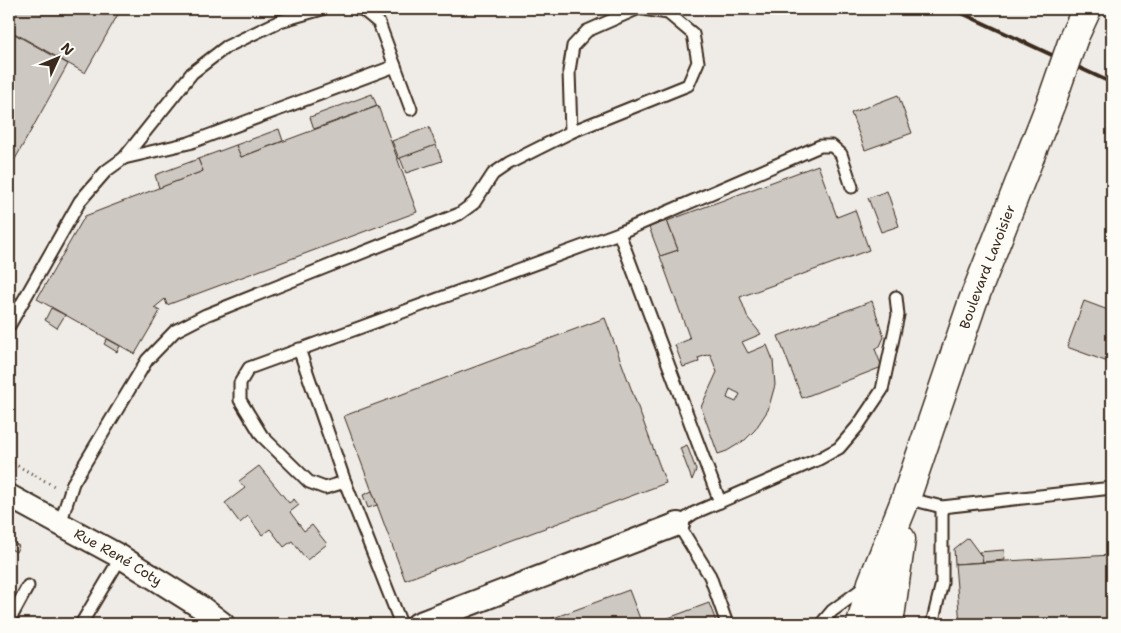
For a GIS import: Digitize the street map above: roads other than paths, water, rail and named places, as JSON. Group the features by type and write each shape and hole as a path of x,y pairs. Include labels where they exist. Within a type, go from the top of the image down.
{"main road":[{"name":"Boulevard Lavoisier","path":"1074,38 1080,9"},
{"name":"Boulevard Lavoisier","path":"861,624 872,583 906,498 972,301 1087,9"},
{"name":"Boulevard Lavoisier","path":"889,624 906,498"}],"street":[{"name":"Rue René Coty","path":"9,496 121,557 202,608 222,624"},
{"path":"418,624 678,524"}],"lane":[{"path":"9,326 80,201 106,171 124,158 192,73 226,47 280,21 322,9"},
{"path":"358,9 362,9 379,23 411,109"},
{"path":"571,132 569,72 573,46 587,31 637,9"},
{"path":"60,524 73,484 147,360 175,331 206,315 459,214 474,203 493,174 509,163 571,132 688,85 698,62 694,34 668,13 643,9"},
{"path":"124,158 189,143 395,66"},
{"path":"345,482 325,488 309,482 262,436 240,400 240,383 250,368 619,233 820,146 832,146 841,154 852,187"},
{"path":"619,233 720,502"},
{"path":"727,624 710,576 678,524 694,513 819,459 839,448 857,427 882,390 898,315 896,297"},
{"path":"299,349 345,482 401,624"},
{"path":"906,498 942,507 1112,488"},
{"path":"932,624 942,583 942,507"},
{"path":"81,624 121,557"},
{"path":"821,624 832,611 872,583"},
{"path":"9,622 28,586"}],"railway":[{"path":"953,9 1112,83"}]}
